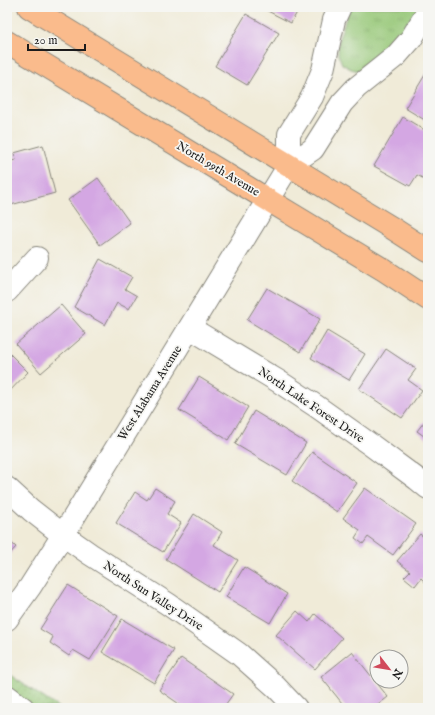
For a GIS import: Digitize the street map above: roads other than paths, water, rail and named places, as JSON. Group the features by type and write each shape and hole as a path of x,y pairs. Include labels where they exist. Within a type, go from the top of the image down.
{"main road":[{"path":"30,7 428,251"},
{"name":"North 99th Avenue","path":"7,42 377,266 428,299"}],"street":[{"name":"West Alabama Avenue","path":"289,165 290,134 312,97 323,70 334,20 340,7"},
{"name":"West Alabama Avenue","path":"7,619 30,587 63,535 289,165 313,149 342,103 356,88 396,56 411,39 428,11"},
{"path":"7,291 37,258"},
{"name":"North Lake Forest Drive","path":"190,328 278,381 316,406 418,479 428,488"},
{"name":"North Sun Valley Drive","path":"7,488 31,510 63,535 168,604 239,654 276,687 296,708"},
{"path":"7,696 23,708"}]}
